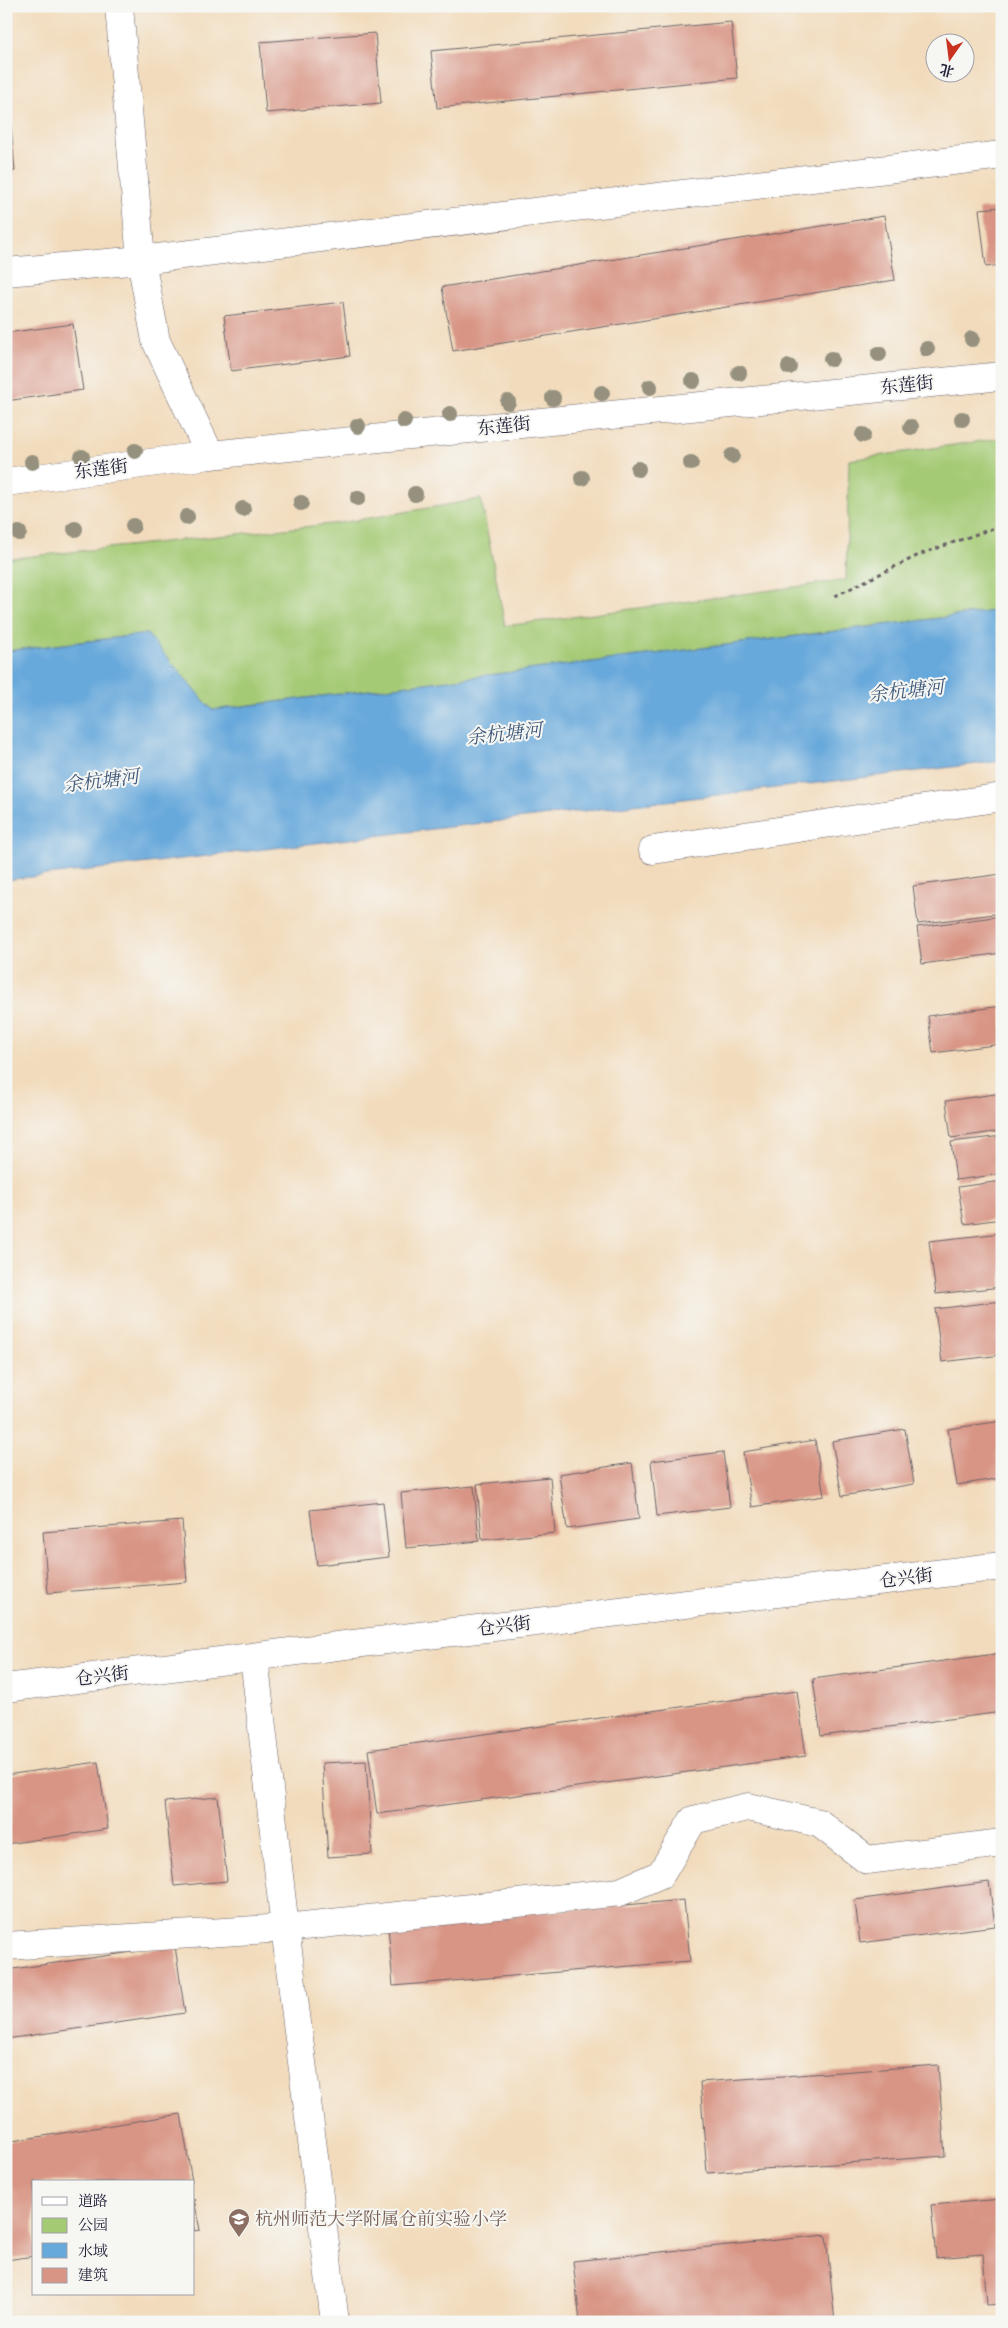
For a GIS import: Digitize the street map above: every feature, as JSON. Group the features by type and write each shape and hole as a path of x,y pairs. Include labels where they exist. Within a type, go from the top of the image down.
{"street":[{"path":"118,6 141,260 156,341 210,455"},
{"path":"6,272 141,260 1002,155"},
{"name":"东莲街","path":"6,482 210,455 1002,376"},
{"path":"653,850 1002,797"},
{"name":"仓兴街","path":"6,1688 1002,1566"},
{"path":"254,1657 284,1928 335,2322"},
{"path":"6,1946 284,1928 620,1892 661,1874 693,1820 748,1807 819,1823 867,1860 1002,1843"}],"path":[{"path":"834,596 921,554 1002,525"}],"green space":[{"path":"1002,438 1002,610 212,710 147,634 6,651 6,559 340,523 481,499 505,626 846,580 849,460"}],"water":[{"name":"余杭塘河","path":"1002,610 1002,761 6,880 6,651 147,634 212,710"}],"building":[{"path":"731,22 737,78 437,108 431,51"},
{"path":"375,33 381,103 266,113 260,42"},
{"path":"6,116 10,116 15,171 6,171"},
{"path":"1002,207 1002,265 986,267 979,209"},
{"path":"884,216 895,280 453,351 442,287"},
{"path":"343,302 350,356 231,371 224,316"},
{"path":"73,324 83,390 6,401 6,333"},
{"path":"1002,874 1002,913 918,924 913,886"},
{"path":"1002,916 1002,953 922,964 917,927"},
{"path":"1002,1006 1002,1044 933,1053 928,1016"},
{"path":"1002,1093 1002,1131 951,1138 946,1101"},
{"path":"1002,1136 1002,1174 956,1180 951,1142"},
{"path":"1002,1181 1002,1219 964,1224 958,1187"},
{"path":"1002,1233 1002,1287 936,1294 929,1241"},
{"path":"1002,1301 1002,1355 942,1362 935,1309"},
{"path":"1002,1421 1002,1478 957,1485 948,1429"},
{"path":"905,1429 914,1484 842,1496 832,1441"},
{"path":"815,1440 824,1496 752,1507 743,1452"},
{"path":"723,1452 730,1507 657,1516 651,1461"},
{"path":"632,1463 639,1519 567,1529 559,1474"},
{"path":"550,1477 555,1533 482,1540 477,1484"},
{"path":"474,1486 479,1541 406,1548 401,1493"},
{"path":"383,1502 389,1557 317,1565 310,1510"},
{"path":"182,1521 187,1582 48,1593 43,1532"},
{"path":"1002,1653 1002,1712 821,1736 813,1679"},
{"path":"797,1691 806,1756 377,1814 368,1750"},
{"path":"366,1761 372,1854 328,1857 322,1763"},
{"path":"98,1762 108,1829 6,1844 6,1775"},
{"path":"218,1797 227,1881 174,1886 165,1802"},
{"path":"989,1882 995,1926 860,1943 855,1900"},
{"path":"684,1900 690,1961 393,1986 388,1925"},
{"path":"175,1946 185,2013 6,2039 6,1970"},
{"path":"938,2065 945,2156 707,2173 700,2082"},
{"path":"181,2114 192,2180 32,2180 32,2256 6,2260 6,2142"},
{"path":"1002,2199 1002,2304 987,2305 983,2254 936,2258 931,2205"},
{"path":"195,2204 200,2230 195,2231"},
{"path":"826,2235 835,2322 580,2322 573,2261"}],"place":[{"name":"杭州师范大学附属仓前实验小学","path":"239,2238"}]}
